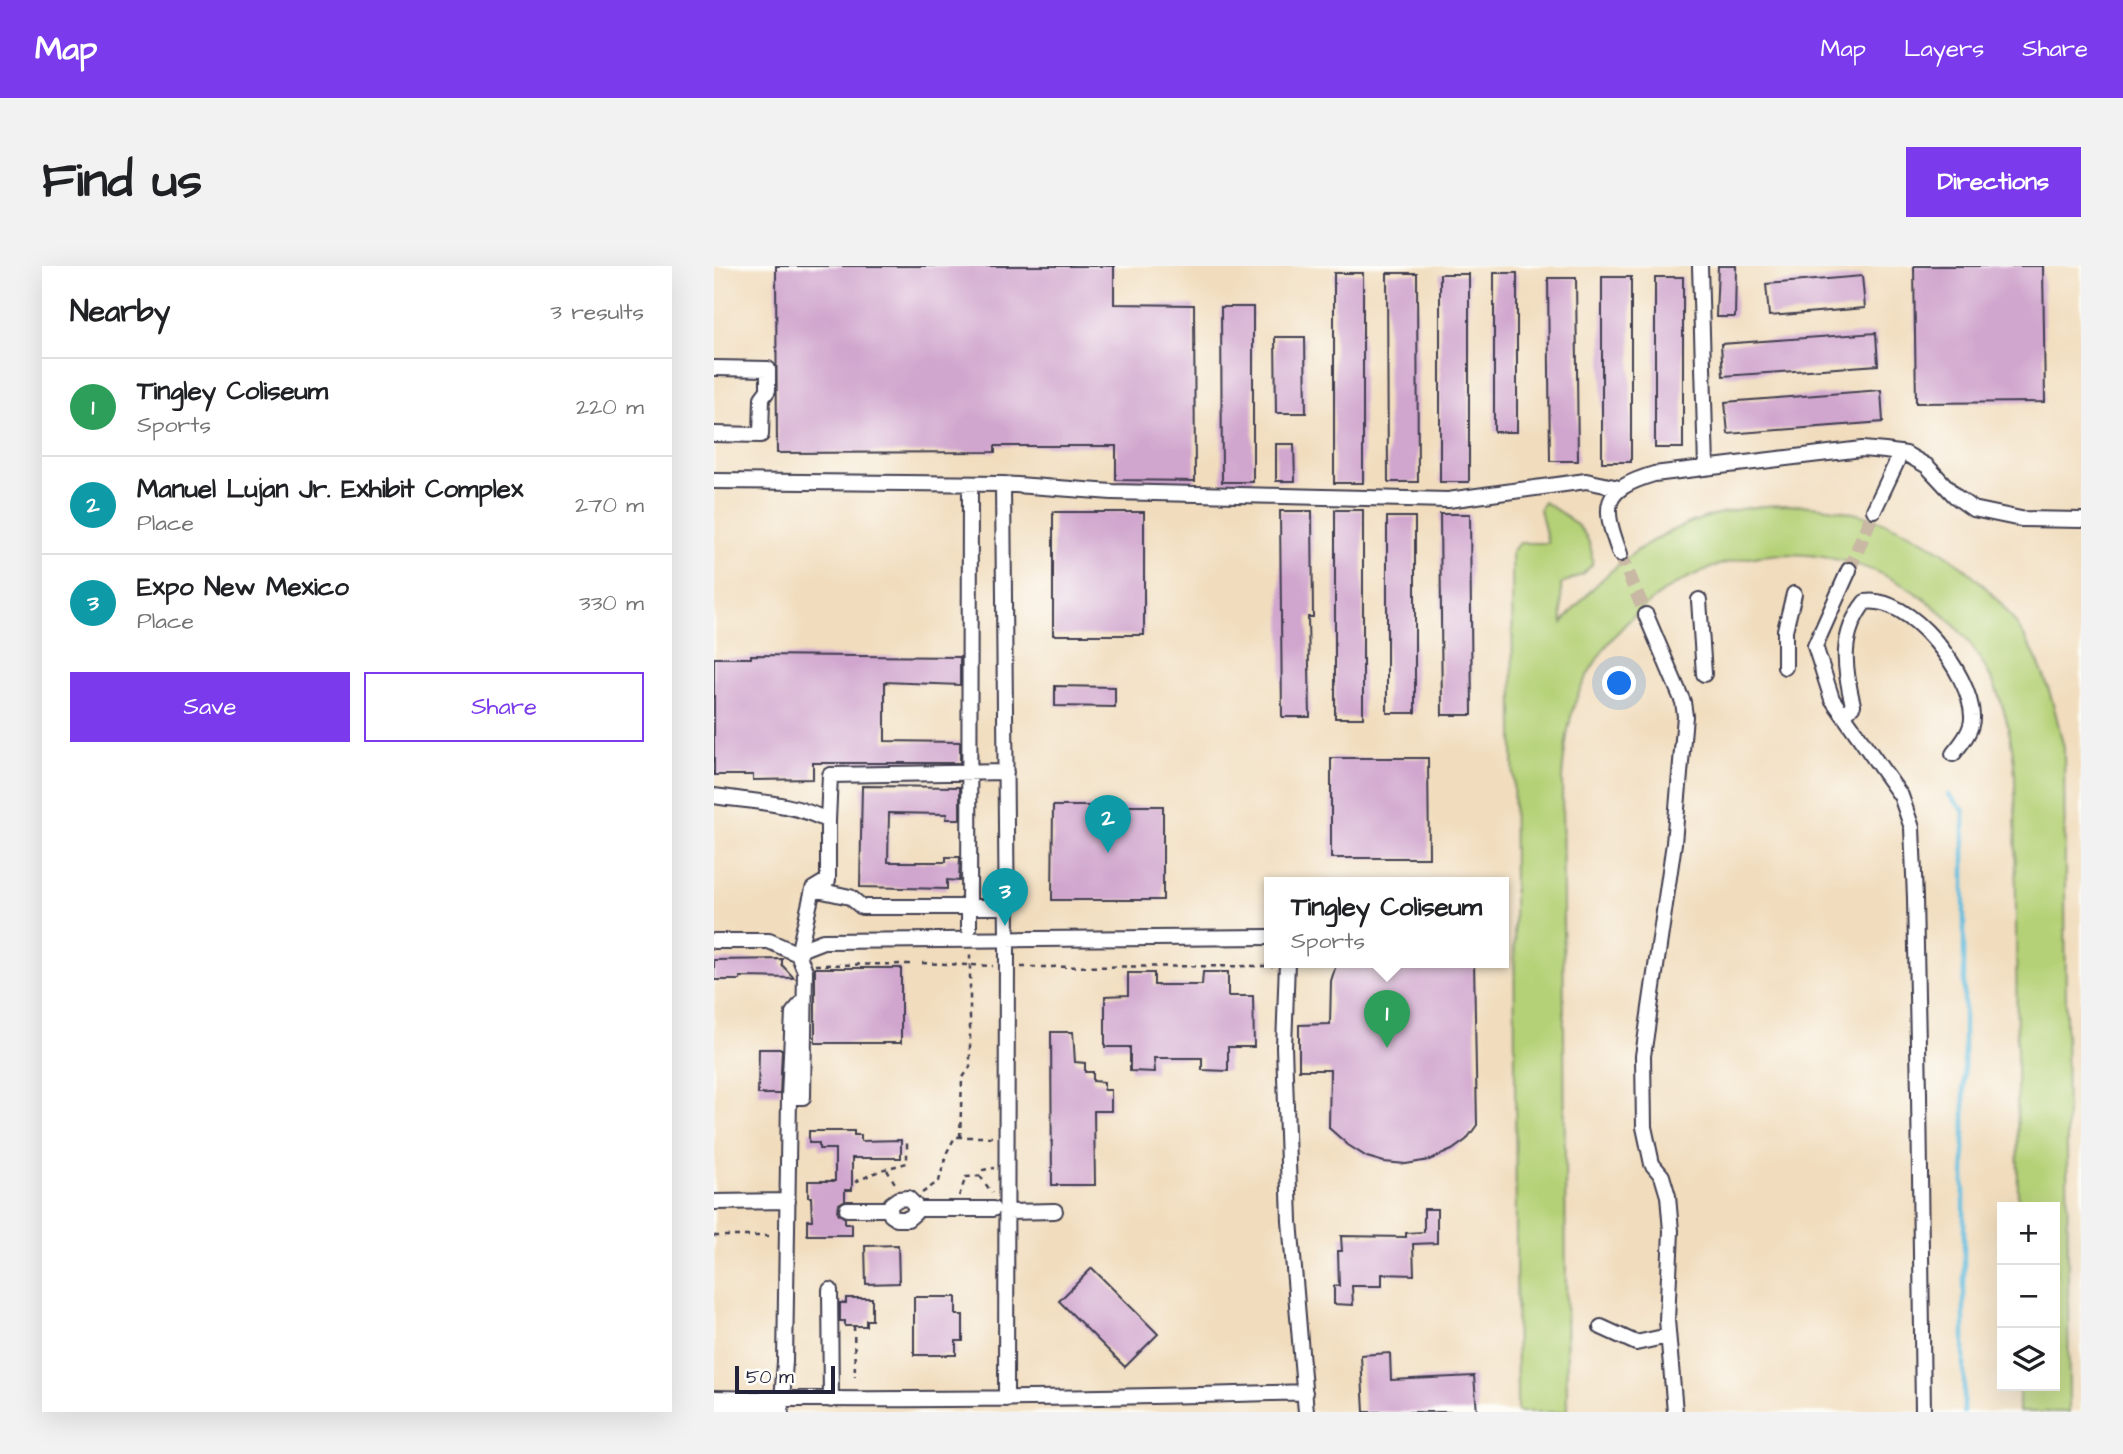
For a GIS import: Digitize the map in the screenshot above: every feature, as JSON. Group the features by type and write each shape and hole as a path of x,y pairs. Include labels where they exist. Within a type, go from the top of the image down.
{"street":[{"path":"1700,266 1706,467"},
{"path":"714,368 768,369 768,390 762,398 761,435 714,434"},
{"path":"1620,554 1611,529 1608,509 1619,488 1630,481 1654,474 1862,449 1901,453 1927,466 1955,496 1973,509 2021,519 2081,520"},
{"path":"1874,510 1901,453"},
{"path":"714,481 1003,484 1112,492 1447,500 1587,481 1619,488"},
{"path":"969,928 970,484"},
{"path":"1002,1403 1000,1211 1007,1195 1003,484"},
{"path":"1849,570 1815,646 1832,699 1900,796 1912,828 1919,1084 1923,1412"},
{"path":"1784,667 1784,630 1794,594"},
{"path":"1699,600 1704,674"},
{"path":"1844,715 1853,705 1845,671 1844,652 1857,612 1865,603 1877,600 1897,608 1932,638 1944,650 1965,681 1973,718 1964,741 1953,754"},
{"path":"1646,615 1683,702 1685,716 1674,844 1643,1056 1644,1127 1653,1164 1662,1175 1668,1196 1671,1231 1668,1336 1675,1412"},
{"path":"781,1406 785,1350 789,1097 803,1097 805,971 801,960 813,889 828,880 830,775 1006,772"},
{"path":"714,796 784,806 809,812 828,821"},
{"path":"813,889 850,897 862,907 1007,907"},
{"path":"801,960 805,948 823,941 1264,937"},
{"path":"714,941 769,942 801,960"},
{"path":"1287,968 1284,1047 1290,1221 1306,1412"},
{"path":"714,1202 787,1206"},
{"path":"847,1209 890,1209 897,1219 908,1219 915,1213 913,1205 1000,1211 1055,1211"},
{"path":"714,1211 787,1206"},
{"path":"830,1290 831,1400"},
{"path":"1601,1327 1636,1343 1668,1336"},
{"path":"714,1398 781,1406 831,1400 1002,1403 1306,1392"},
{"path":"714,1409 773,1410 781,1406"}],"path":[{"path":"960,1137 962,1079 970,1067 970,952"},
{"path":"801,960 910,964"},
{"path":"922,963 993,966"},
{"path":"1020,967 1264,964"},
{"path":"913,1205 939,1181 947,1152 955,1137 1007,1136"},
{"path":"855,1182 881,1170 907,1163 907,1142"},
{"path":"980,1176 983,1170 988,1168 1007,1168"},
{"path":"980,1176 994,1194 1007,1195"},
{"path":"954,1209 966,1177 980,1176"},
{"path":"714,1236 774,1236 776,1244"},
{"path":"855,1325 855,1377"}],"green space":[{"path":"1544,502 1579,527 1592,553 1592,565 1583,574 1561,584 1562,623 1609,573 1635,552 1665,534 1717,514 1772,505 1826,508 1878,520 1927,543 1971,574 2009,614 2038,662 2050,694 2064,748 2069,1412 2019,1412 2019,1391 2060,1391 2060,1202 2018,1202 2015,776 2006,717 1994,684 1965,637 1926,600 1881,574 1832,559 1781,554 1730,562 1681,582 1636,614 1599,656 1574,705 1562,778 1567,1412 1517,1412 1512,551 1520,543 1548,543 1540,509"}],"building":[{"path":"776,266 1114,266 1114,304 1194,305 1195,481 1116,480 1116,446 995,446 995,452 777,453"},
{"path":"1718,266 1736,266 1735,317 1716,317"},
{"path":"1914,266 2043,266 2045,402 1916,403"},
{"path":"1334,273 1363,273 1363,483 1334,483"},
{"path":"1387,273 1417,273 1418,482 1388,482"},
{"path":"1494,273 1517,273 1517,432 1494,432"},
{"path":"1440,274 1469,274 1469,482 1440,482"},
{"path":"1862,276 1865,308 1769,316 1766,284"},
{"path":"1602,277 1631,277 1631,462 1602,462"},
{"path":"1655,277 1683,277 1683,448 1655,448"},
{"path":"1548,278 1576,278 1578,461 1550,461"},
{"path":"1221,307 1253,307 1253,482 1222,482"},
{"path":"1876,333 1878,365 1723,376 1721,344"},
{"path":"1275,337 1305,337 1306,413 1276,413"},
{"path":"1881,390 1883,422 1728,434 1725,402"},
{"path":"1276,444 1294,444 1295,481 1276,481"},
{"path":"1335,510 1363,510 1363,718 1335,718"},
{"path":"1280,511 1312,511 1313,617 1308,617 1310,717 1282,717"},
{"path":"1053,512 1144,512 1144,635 1053,635"},
{"path":"1440,514 1470,514 1472,715 1442,715"},
{"path":"1387,517 1415,517 1415,713 1387,713"},
{"path":"751,655 960,657 960,685 885,682 885,741 960,742 960,763 813,763 813,779 753,780 753,775 714,775 714,658 751,658"},
{"path":"1055,686 1115,687 1115,707 1055,706"},
{"path":"1331,758 1428,758 1429,858 1331,858"},
{"path":"862,786 960,787 960,819 946,819 947,814 889,813 888,862 946,862 946,857 960,857 959,881 947,880 947,889 860,887"},
{"path":"1053,806 1163,806 1163,900 1052,900"},
{"path":"782,959 782,965 794,978 740,977 740,980 714,980 714,960"},
{"path":"815,968 901,968 901,1043 815,1043"},
{"path":"1335,968 1474,968 1477,1125 1466,1140 1452,1150 1429,1160 1406,1164 1367,1157 1329,1128 1330,1070 1299,1070 1299,1025 1330,1024 1331,981"},
{"path":"1203,972 1228,972 1228,996 1253,996 1254,1047 1228,1047 1228,1071 1202,1070 1202,1058 1154,1058 1155,1072 1130,1071 1130,1047 1105,1047 1105,996 1128,995 1128,973 1154,973 1154,985 1202,985"},
{"path":"1051,1032 1073,1032 1075,1062 1085,1063 1085,1072 1093,1072 1093,1081 1104,1082 1104,1090 1111,1090 1111,1111 1094,1111 1095,1185 1052,1185"},
{"path":"759,1049 782,1049 780,1094 758,1094"},
{"path":"809,1131 854,1131 854,1135 861,1135 861,1141 901,1140 901,1158 852,1158 852,1190 845,1190 845,1200 839,1204 837,1210 845,1218 845,1224 852,1224 852,1235 807,1235 807,1220 812,1220 808,1181 835,1181 835,1149 819,1149 819,1143 809,1143"},
{"path":"1424,1209 1437,1209 1437,1243 1413,1244 1414,1275 1382,1274 1382,1286 1352,1286 1353,1305 1334,1304 1334,1286 1339,1286 1338,1251 1342,1251 1341,1236 1406,1237 1406,1233 1424,1232"},
{"path":"898,1245 899,1283 866,1284 865,1246"},
{"path":"1092,1268 1158,1334 1125,1367 1059,1301"},
{"path":"914,1297 956,1297 956,1315 963,1315 963,1341 956,1341 956,1355 914,1355"},
{"path":"846,1298 872,1298 872,1320 866,1320 866,1326 845,1326 845,1321 840,1321 840,1303 846,1303"},
{"path":"1390,1353 1391,1380 1474,1376 1477,1412 1364,1412 1361,1355"}],"waterway":[{"path":"1949,795 1964,811 1964,1412"}],"tunnel":[{"path":"1849,570 1874,510"},
{"path":"1620,554 1646,615"}],"place":[{"name":"Manuel Lujan Jr. Exhibit Complex","path":"1108,853"},
{"name":"Expo New Mexico","path":"1005,926"},
{"name":"Tingley Coliseum","path":"1387,1048"}]}
